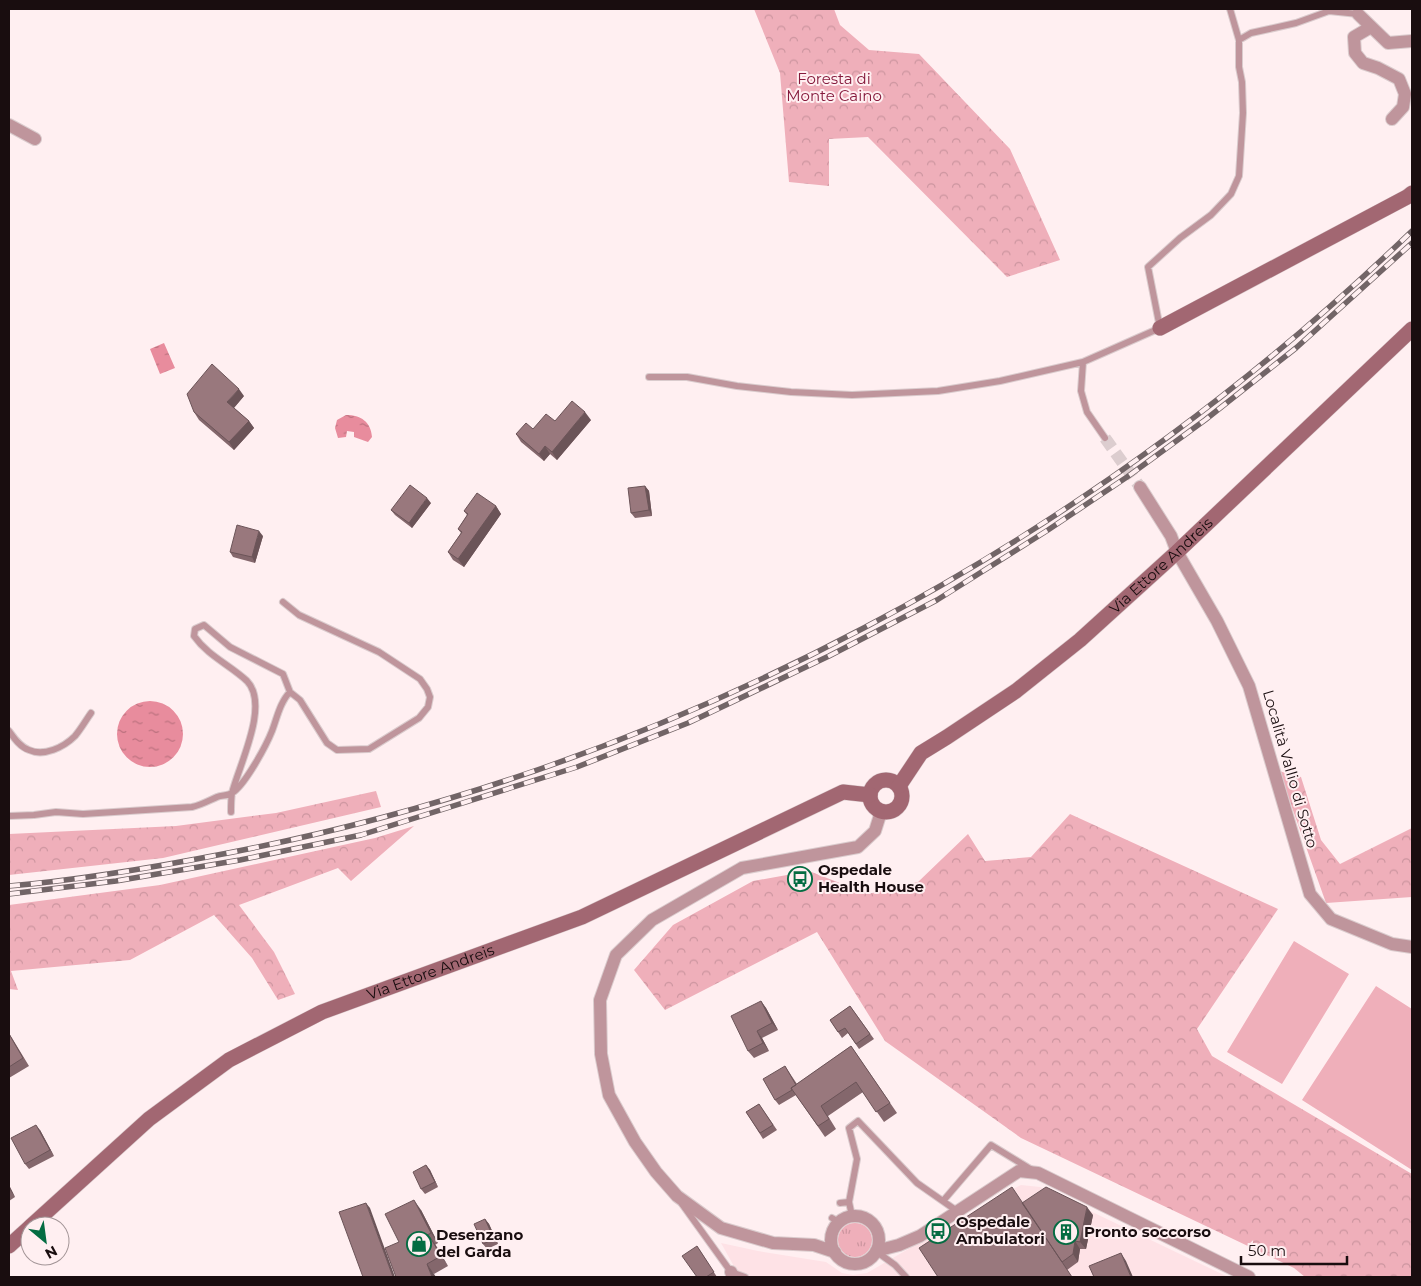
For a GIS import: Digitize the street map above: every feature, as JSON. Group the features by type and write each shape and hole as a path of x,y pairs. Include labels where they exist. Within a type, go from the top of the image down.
{"street":[{"path":"1358,14 1388,43 1412,41"},
{"path":"1371,26 1354,37 1355,53 1363,63 1378,68 1399,79 1405,94 1403,107 1392,119"},
{"path":"9,125 35,139"},
{"path":"1160,328 1326,241 1412,193"},
{"name":"Via Ettore Andreis","path":"899,786 921,753 947,738 1016,691 1080,640 1178,552 1412,329"},
{"name":"Località Vallio di Sotto","path":"1140,487 1170,536 1217,621 1249,686 1310,894 1332,919 1392,944 1412,947"},
{"path":"888,780 899,786 902,791 902,803 893,811 881,812 875,808 871,802 870,795 872,789 881,781 888,780"},
{"name":"Via Ettore Andreis","path":"41,1216 149,1119 229,1060 322,1012 582,917 843,792 870,795"},
{"path":"835,1252 831,1237 835,1220 852,1216 865,1218 871,1222 878,1233 879,1240 872,1257 858,1263 844,1260 835,1252 814,1246 773,1243 721,1228 676,1196 635,1142 609,1095 601,1054 600,1000 616,955 652,920 742,868 858,847 875,831 881,812"},
{"path":"876,1251 900,1245 920,1236 1019,1171 1038,1173 1249,1277"},
{"path":"878,1233 900,1245"},
{"name":"Via Ettore Andreis","path":"9,1246 20,1236"},
{"path":"814,1246 831,1237"}],"lane":[{"path":"649,377 687,377 737,386 791,392 852,395 938,391 1000,381 1083,362 1160,328 1148,267 1180,238 1212,215 1231,194 1239,176 1243,113 1239,40 1230,9"},
{"path":"1239,40 1250,33 1296,23 1330,11 1358,14"},
{"path":"1083,362 1081,391 1087,412 1105,438"},
{"path":"231,812 232,794 244,758 253,720 255,698 247,682 200,646 194,636 195,629 204,626 230,647 283,674 290,692 300,700 326,743 337,750 369,749 419,718 428,707 430,697 427,688 420,678 379,652 299,615 283,602"},
{"path":"9,816 56,812 83,814 192,807 204,805 218,797 232,794 259,757 271,734 282,704 290,692"},
{"path":"9,731 17,742 29,750 44,753 74,736 91,713"},
{"path":"852,1216 849,1202 856,1159 849,1128 858,1121 918,1183 957,1211"},
{"path":"943,1202 991,1145 1038,1173"},
{"path":"676,1196 732,1275 745,1277"},
{"path":"840,1203 849,1202"},
{"path":"876,1251 895,1265 906,1277"}],"shaded area":[{"path":"1021,1185 1040,1187 1228,1277 740,1277 721,1243 826,1262 842,1273 853,1275 867,1273"}],"green space":[{"name":"Foresta di Monte Caino","path":"754,9 834,9 840,25 869,50 919,54 1010,149 1060,260 1007,277 868,137 829,139 829,186 789,182 780,73"},
{"path":"1279,771 1301,777 1321,840 1340,864 1412,828 1412,897 1326,903"},
{"path":"376,791 381,807 163,858 9,875 9,834 176,826 276,813"},
{"path":"1070,814 1278,909 1197,1029 1212,1056 1412,1174 1412,1277 1305,1277 1294,1268 1021,1138 885,1041 817,932 665,1010 634,970 673,925 753,881 809,871 868,894 918,882 968,834 985,861 1031,857"},
{"path":"414,826 351,881 338,868 239,905 274,952 295,994 278,1000 252,958 214,915 130,960 11,971 18,990 9,989 9,905 160,885 375,838"},
{"path":"1294,941 1349,974 1282,1084 1227,1052"},
{"path":"1376,986 1412,1009 1412,1170 1302,1100"},
{"path":"855,1223 862,1224 867,1228 871,1233 871,1247 867,1252 862,1256 855,1257 848,1256 843,1252 839,1247 838,1240 839,1233 843,1228 848,1224"}],"water":[{"path":"164,343 175,368 160,374 150,349"},
{"path":"346,415 356,416 367,423 372,437 368,442 354,437 354,432 347,431 346,437 338,438 335,428 337,420"},
{"path":"143,701 157,701 169,706 178,715 183,727 181,747 174,758 157,767 143,767 131,762 122,753 117,741 117,727 122,715 131,706"}],"building":[{"path":"212,364 239,389 227,402 249,421 229,442 194,412 187,394"},
{"path":"572,401 585,412 552,452 545,446 539,454 516,434 526,423 533,429 546,414 555,421"},
{"path":"410,485 427,498 409,523 391,510"},
{"path":"645,486 649,510 631,513 628,488"},
{"path":"477,493 496,506 458,559 448,552 462,532 458,529 468,514 464,511"},
{"path":"237,525 259,531 252,557 230,552"},
{"path":"761,1001 772,1023 757,1031 763,1043 748,1051 731,1016"},
{"path":"850,1006 870,1034 856,1044 845,1028 838,1032 830,1020"},
{"path":"9,1034 23,1058 9,1067"},
{"path":"851,1046 890,1103 876,1112 856,1082 821,1106 829,1119 818,1126 791,1088"},
{"path":"785,1066 796,1085 791,1088 792,1090 775,1100 763,1079"},
{"path":"759,1104 773,1125 760,1133 746,1112"},
{"path":"36,1125 50,1150 25,1164 11,1138"},
{"path":"426,1165 435,1182 421,1189 413,1172"},
{"path":"1012,1187 1072,1277 938,1277 919,1248"},
{"name":"Pronto soccorso","path":"1046,1187 1087,1207 1080,1242 1075,1241 1073,1254 1062,1262 1022,1203"},
{"path":"414,1200 431,1233 418,1240 419,1243 430,1237 441,1256 427,1264 432,1277 396,1277 385,1248 399,1242 385,1214"},
{"path":"366,1203 393,1277 363,1277 339,1212"},
{"path":"485,1219 494,1239 483,1244 474,1224"},
{"path":"697,1246 714,1272 706,1277 697,1277 682,1256"},
{"path":"1121,1253 1131,1277 1094,1277 1089,1266"}],"tunnel":[{"path":"1105,438 1140,487"}],"railway":[{"path":"9,886 91,877 228,853 393,814 555,764 712,701 865,628 1011,543 1152,449 1286,344 1412,231"},
{"path":"9,894 116,881 240,860 361,835 577,767 688,723 829,656 937,600 1048,530 1127,477 1205,420 1296,348 1412,243"}],"place":[{"name":"Ospedale Health House","path":"800,879"},
{"name":"Ospedale Ambulatori","path":"938,1231"},
{"name":"Pronto soccorso","path":"1066,1232"},
{"name":"Desenzano del Garda","path":"419,1244"}]}
